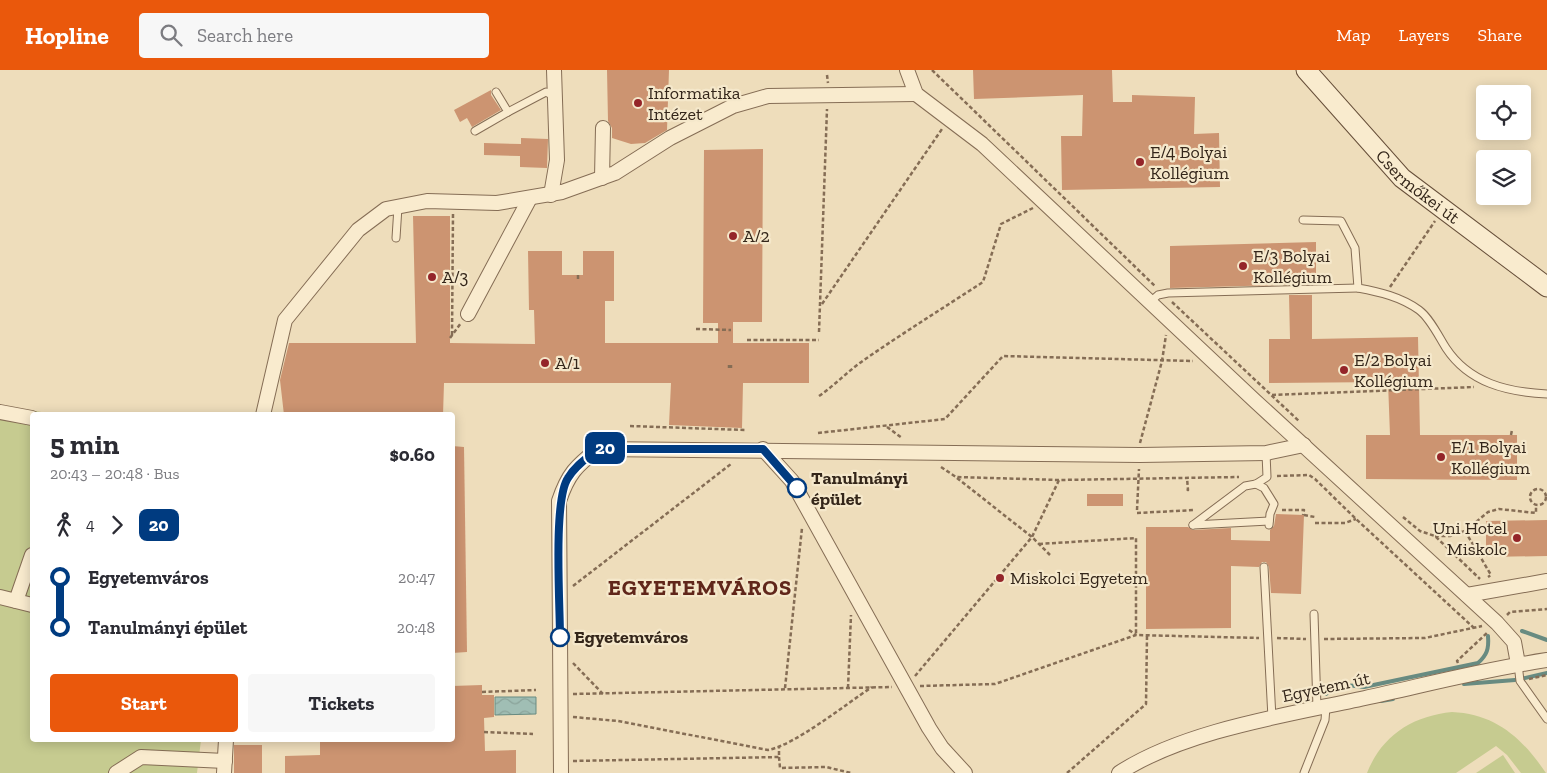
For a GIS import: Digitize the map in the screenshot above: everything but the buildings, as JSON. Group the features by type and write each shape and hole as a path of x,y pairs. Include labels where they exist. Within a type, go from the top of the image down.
{"main road":[{"name":"Csermőkei út","path":"1306,70 1402,178 1442,210 1547,287"}],"street":[{"path":"551,195 556,160 554,70"},
{"path":"907,70 916,94 982,144 1212,362 1497,623 1514,642 1518,664"},
{"path":"264,412 285,320 358,230 386,209 427,201 497,203 551,195 615,173 670,138 733,106 768,96 916,94"},
{"path":"602,178 603,128"},
{"path":"468,314 530,198"},
{"path":"0,412 30,418"},
{"path":"562,767 559,648 559,501 566,479 578,465 598,449 756,449 924,454 1140,455 1266,453 1304,445"},
{"path":"756,449 792,481 906,687 942,748 965,773"},
{"path":"16,601 30,561"},
{"path":"1467,596 1547,581"},
{"path":"0,597 30,604"},
{"name":"Egyetem út","path":"1119,773 1155,752 1188,740 1272,718 1518,664 1547,660"},
{"path":"116,773 141,757 224,767 226,742"}],"lane":[{"path":"496,92 508,112"},
{"path":"475,130 546,92 556,98"},
{"path":"396,238 398,207"},
{"path":"1303,220 1340,222 1356,248 1358,288"},
{"path":"1149,303 1163,294 1358,288 1386,293 1421,311 1454,361 1478,378 1516,393 1547,394"},
{"path":"1256,484 1264,488 1271,496 1274,504 1269,523 1193,524 1244,486 1256,484 1267,477 1266,453"},
{"path":"1264,567 1272,718"},
{"path":"1304,773 1325,720 1321,708 1314,639 1314,614"},
{"path":"1518,664 1520,681 1547,719"}],"path":[{"path":"932,70 1163,294 1307,428"},
{"path":"819,332 828,75"},
{"path":"821,305 949,119"},
{"path":"819,396 840,382 853,368 886,345 983,282 1001,224 1044,203"},
{"path":"1386,293 1442,210"},
{"path":"453,215 451,336 468,314"},
{"path":"578,275 578,282"},
{"path":"1140,455 1140,441 1162,360 1168,321"},
{"path":"696,330 731,330"},
{"path":"747,340 819,340"},
{"path":"818,433 945,419 1003,356 1212,362"},
{"path":"1266,395 1498,386"},
{"path":"630,426 745,430"},
{"path":"1511,435 1512,430"},
{"path":"560,595 756,449"},
{"path":"924,454 1032,537 1050,555"},
{"path":"561,694 995,684 1136,635 1314,639 1425,638 1474,628 1356,520 1315,479 1308,475 1267,477"},
{"path":"956,477 1059,480 1242,477"},
{"path":"1187,478 1187,489"},
{"path":"1138,479 1137,512 1195,510"},
{"path":"906,687 1032,537 1059,480"},
{"path":"1397,512 1420,531 1435,536 1450,536 1465,531 1488,512 1499,509 1536,513 1536,504 1530,496 1534,489 1542,489 1547,497 1544,503 1536,504"},
{"path":"1271,510 1304,510 1304,515 1315,516"},
{"path":"1315,523 1345,523 1356,520"},
{"path":"785,688 803,530 799,523"},
{"path":"1435,536 1482,581 1491,576 1465,531"},
{"path":"1039,544 1136,538 1136,635"},
{"path":"848,688 852,588"},
{"path":"1510,612 1547,609"},
{"path":"1457,662 1497,623"},
{"path":"1129,630 1136,635"},
{"path":"1067,773 1146,704 1148,636"},
{"path":"559,648 602,694"},
{"path":"1520,681 1547,675"},
{"path":"562,716 618,721 756,749 779,748 872,687"},
{"path":"482,692 536,690"},
{"path":"484,732 533,734"},
{"path":"779,748 780,768 826,767 851,773"},
{"path":"562,767 780,757"}],"green space":[{"path":"0,405 41,412 30,412 30,742 201,742 197,773 0,773"},
{"path":"1452,712 1482,717 1506,730 1527,749 1546,773 1521,773 1507,755 1496,746 1456,773 1367,773 1381,748 1400,730 1424,718"},
{"path":"1503,755 1515,773 1476,773"}],"water":[{"path":"495,697 536,697 536,714 495,715"}],"waterway":[{"path":"1522,631 1547,640"},
{"path":"1326,694 1337,684 1364,687 1478,663 1487,651 1488,636"},
{"path":"1521,679 1547,673"},
{"path":"1464,684 1515,680"},
{"path":"1381,701 1393,699"}],"bus line":[{"name":"20","path":"560,637 559,501 566,479 578,465 598,449 763,449 797,488"}],"place":[{"name":"Informatika Intézet","path":"638,103"},
{"name":"E/4 Bolyai Kollégium","path":"1140,162"},
{"name":"A/2","path":"733,236"},
{"name":"E/3 Bolyai Kollégium","path":"1243,266"},
{"name":"A/3","path":"432,277"},
{"name":"A/1","path":"545,363"},
{"name":"E/2 Bolyai Kollégium","path":"1344,370"},
{"name":"E/1 Bolyai Kollégium","path":"1441,457"},
{"name":"Tanulmányi épület","path":"797,488"},
{"name":"Uni Hotel Miskolc","path":"1517,538"},
{"name":"Miskolci Egyetem","path":"1000,578"},
{"name":"Egyetemváros","path":"560,637"}],"district":[{"name":"EGYETEMVÁROS","path":"700,587"}]}
